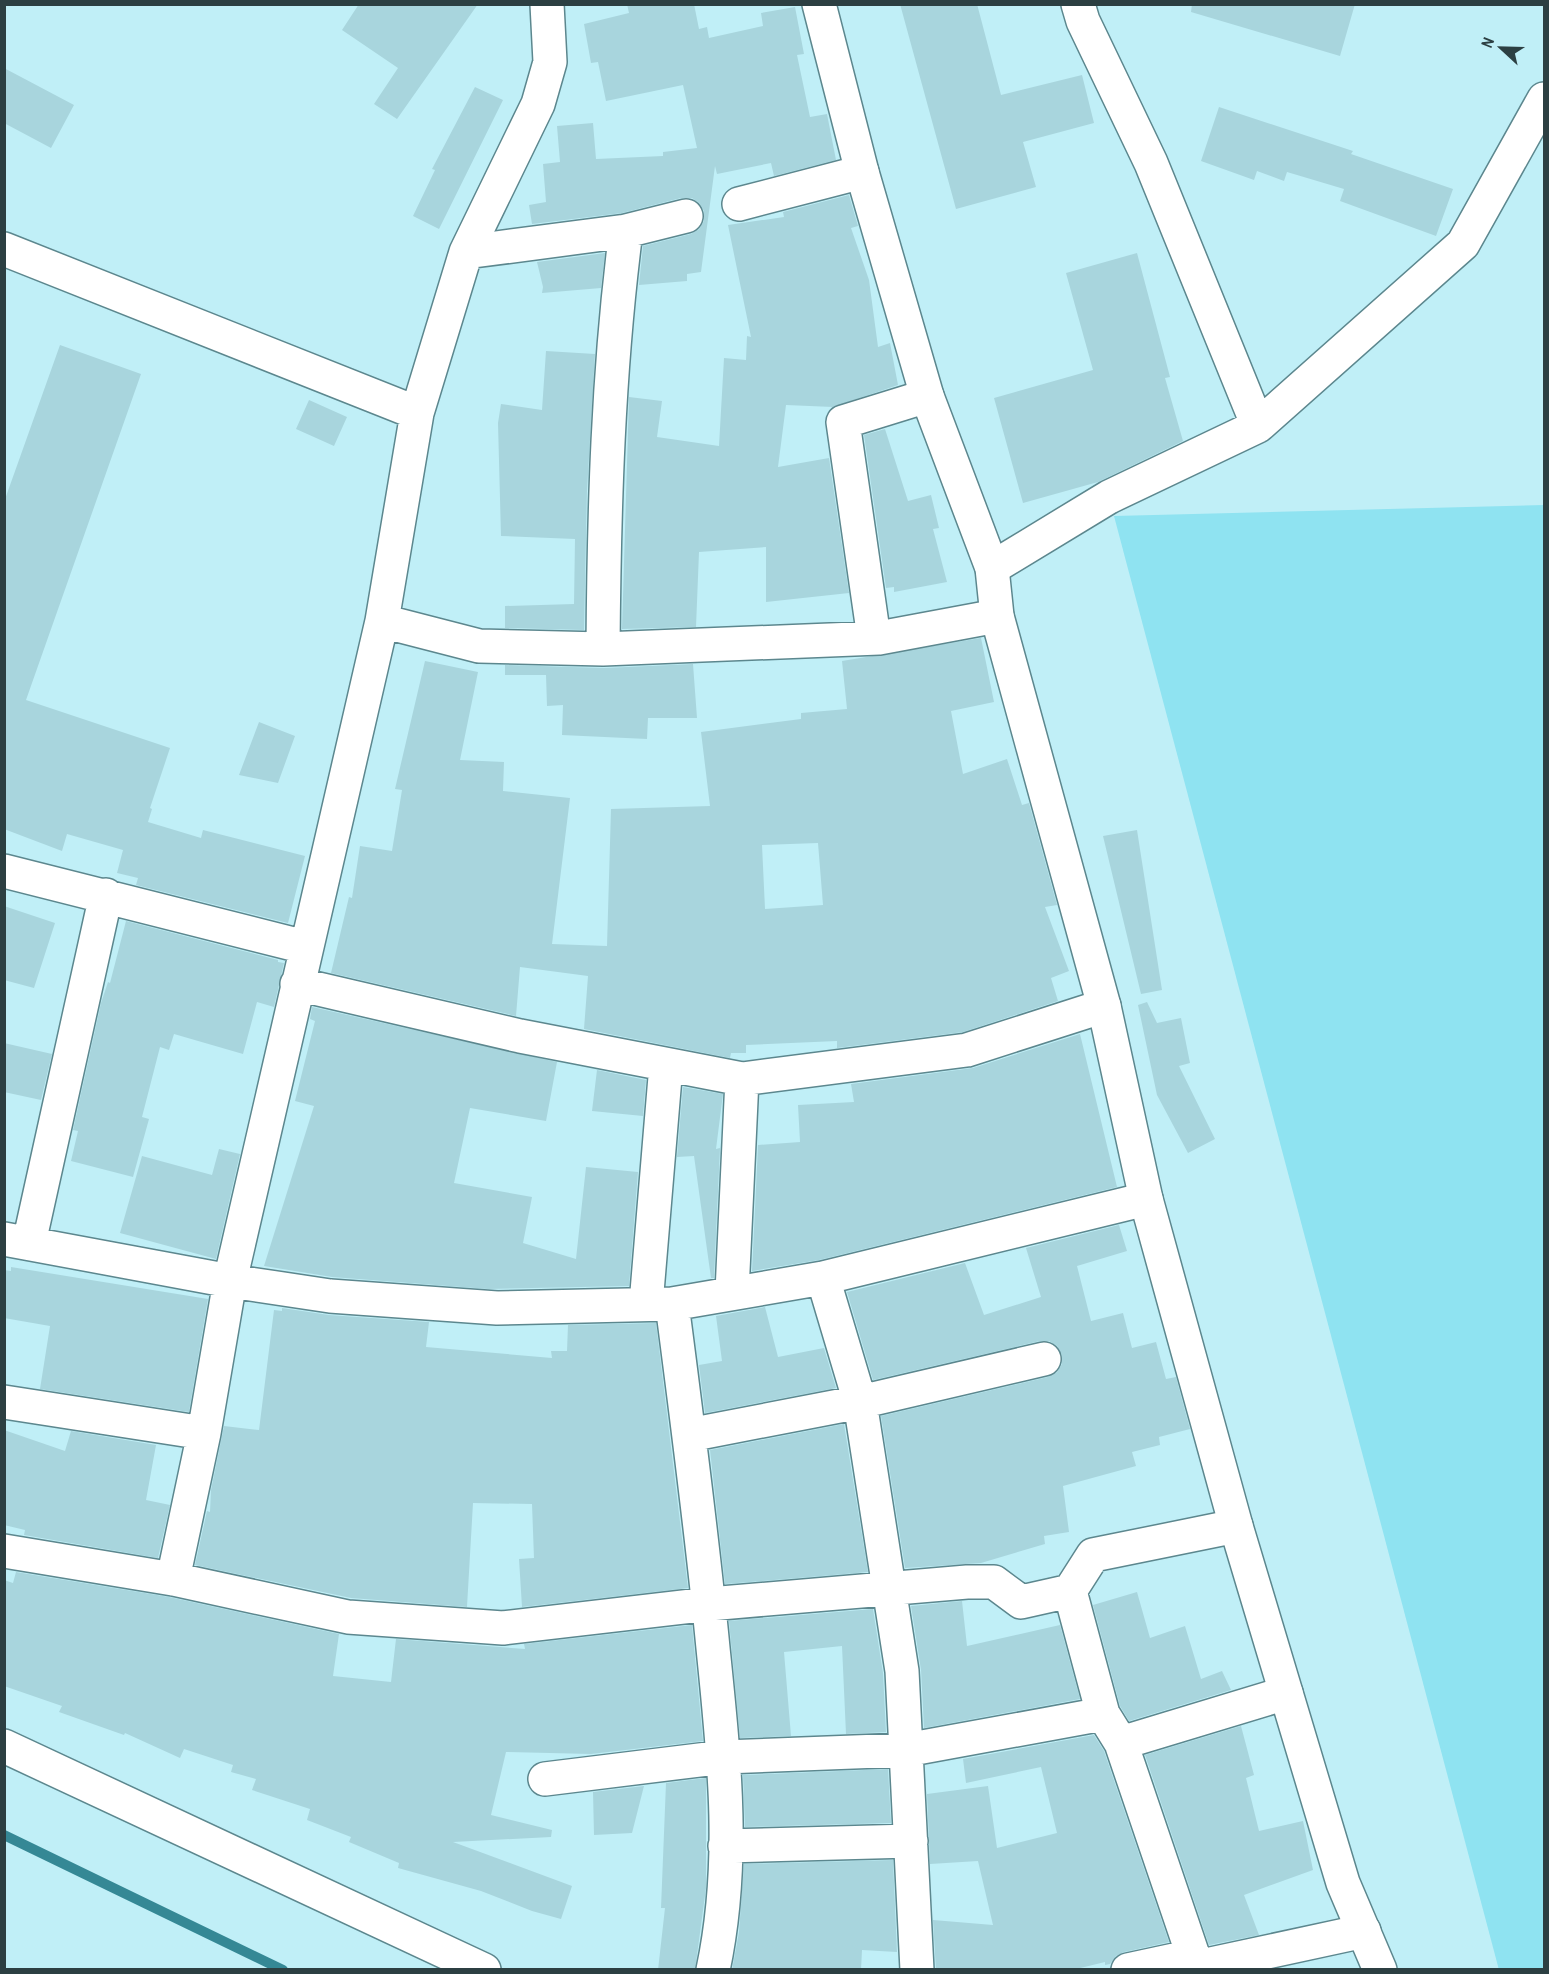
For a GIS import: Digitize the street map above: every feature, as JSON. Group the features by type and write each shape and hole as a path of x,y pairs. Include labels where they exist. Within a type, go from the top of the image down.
{"street":[{"path":"173,1579 204,1433 230,1281 305,946 382,621 417,413 466,252 538,104 550,62 547,4"},
{"path":"819,4 862,172 927,396 992,568 997,616 1104,1006 1146,1199 1236,1526 1343,1883 1380,1970"},
{"path":"1078,4 1083,21 1152,163 1258,426"},
{"path":"992,568 1109,498 1258,426 1463,243 1545,99"},
{"path":"739,204 862,172"},
{"path":"466,252 626,231 686,216"},
{"path":"603,649 604,525 614,326 626,231"},
{"path":"4,249 417,413"},
{"path":"874,638 843,422 927,396"},
{"path":"382,621 479,646 603,649 874,638 997,616"},
{"path":"4,870 305,946"},
{"path":"106,895 17,1241 230,1281 330,1296 497,1308 659,1304 823,1278 1146,1199"},
{"path":"297,984 520,1036 742,1079 967,1050 1104,1006"},
{"path":"666,1065 659,1304 689,1435 724,1757 725,1902 712,1970"},
{"path":"732,1292 742,1079"},
{"path":"823,1278 860,1402 887,1590 902,1671 917,1970"},
{"path":"689,1435 860,1402 1044,1359"},
{"path":"4,1402 204,1433"},
{"path":"4,1551 173,1579 348,1617 503,1628 709,1604 967,1582 994,1582 1021,1602 1070,1591 1093,1555 1236,1526"},
{"path":"1070,1591 1103,1714 1121,1743 1196,1964"},
{"path":"1121,1743 1286,1693"},
{"path":"545,1779 724,1757 906,1750 1103,1714"},
{"path":"4,1746 484,1970"},
{"path":"725,1846 911,1841"},
{"path":"1128,1970 1196,1964 1364,1931"}],"shaded area":[{"path":"1544,505 1544,1969 1499,1970 1114,516"}],"building":[{"path":"359,4 478,4 397,119 374,104 398,68 342,30"},
{"path":"627,4 694,4 699,29 707,27 709,38 763,26 761,13 795,7 804,54 797,55 810,117 827,114 836,160 774,176 771,163 717,174 715,166 701,272 687,274 687,281 639,285 643,246 691,234 699,229 704,221 704,211 692,198 681,198 622,213 532,224 529,205 546,202 543,164 560,162 557,126 593,123 596,159 663,156 663,152 697,148 683,85 606,101 598,62 591,63 584,24 629,13"},
{"path":"900,4 977,4 1001,95 1082,75 1094,123 1023,142 1036,187 956,209"},
{"path":"1192,4 1355,4 1340,56 1191,12"},
{"path":"4,68 74,105 51,148 4,123"},
{"path":"475,87 503,100 439,229 413,216 435,170 432,169"},
{"path":"1219,107 1353,151 1351,154 1453,189 1436,236 1340,201 1344,189 1287,172 1284,181 1257,171 1254,180 1201,161"},
{"path":"849,195 858,226 851,228 869,280 878,347 890,343 898,385 833,407 786,405 778,467 829,458 849,593 766,602 766,547 699,552 696,627 622,629 629,397 662,401 657,437 719,446 724,358 746,360 747,336 751,337 728,225 784,217 783,212"},
{"path":"605,253 601,288 542,293 543,287 537,262"},
{"path":"1137,253 1170,377 1165,378 1183,441 1098,482 1023,503 994,398 1093,370 1066,273"},
{"path":"60,345 141,374 26,700 170,748 150,808 152,809 148,822 201,838 203,830 305,856 288,923 136,885 138,878 117,873 123,850 67,834 62,851 4,829 4,502"},
{"path":"546,351 595,354 587,491 584,630 505,628 505,606 574,604 575,539 501,536 498,423 501,404 542,410"},
{"path":"309,400 347,417 334,446 296,429"},
{"path":"885,429 908,501 931,495 939,528 933,529 947,582 894,592 894,587 886,588 864,435"},
{"path":"981,638 994,702 951,711 963,774 1007,759 1022,805 1029,803 1057,905 1045,907 1069,971 1051,978 1058,1001 963,1032 837,1048 837,1041 746,1045 746,1053 731,1053 730,1058 584,1029 588,976 520,967 516,1016 331,973 349,897 352,898 360,846 392,851 402,790 395,789 425,661 478,672 460,760 504,762 503,791 570,798 552,944 607,946 611,809 710,806 701,732 801,719 801,713 847,709 842,661","holes":["818,843 823,905 765,909 762,845"]},
{"path":"693,664 697,718 648,718 647,739 562,735 563,705 547,706 546,675 505,675 505,665 604,668"},
{"path":"259,722 295,736 278,783 239,775"},
{"path":"1137,830 1162,990 1141,994 1103,836"},
{"path":"4,906 55,923 34,988 4,980"},
{"path":"126,921 284,963 274,1007 257,1002 243,1054 174,1034 169,1050 160,1047 142,1117 149,1119 133,1177 71,1161 78,1131 73,1130 101,1003 108,982 110,983"},
{"path":"1147,1002 1157,1023 1181,1018 1190,1063 1179,1066 1215,1139 1188,1153 1157,1095 1138,1005"},
{"path":"312,1007 557,1062 546,1121 470,1108 454,1183 532,1197 523,1243 576,1259 586,1167 638,1172 629,1286 488,1289 332,1277 264,1266 314,1106 295,1101 315,1021 310,1019"},
{"path":"1080,1034 1117,1187 819,1260 752,1271 758,1145 800,1142 798,1105 854,1102 851,1084 973,1068"},
{"path":"4,1043 52,1054 41,1100 4,1092"},
{"path":"597,1070 646,1080 643,1116 592,1111"},
{"path":"683,1087 723,1094 716,1149 720,1148 714,1278 711,1278 694,1156 677,1157"},
{"path":"219,1149 240,1154 216,1259 120,1233 142,1156 212,1175"},
{"path":"1119,1225 1127,1251 1077,1266 1091,1321 1123,1313 1132,1348 1156,1342 1166,1379 1176,1377 1190,1429 1159,1437 1160,1445 1132,1452 1136,1466 1063,1486 1069,1532 1044,1536 1045,1544 981,1563 905,1568 881,1416 1048,1377 1057,1372 1062,1364 1062,1355 1057,1346 1049,1341 1040,1341 873,1380 847,1292 965,1263 984,1315 1041,1297 1026,1248"},
{"path":"11,1267 208,1299 189,1412 40,1389 50,1326 4,1318 4,1270 11,1271"},
{"path":"765,1307 778,1357 824,1348 836,1388 705,1413 699,1365 722,1361 716,1316"},
{"path":"282,1308 329,1315 429,1322 426,1347 552,1358 551,1351 567,1351 568,1325 656,1323 688,1588 522,1607 519,1559 534,1558 532,1504 473,1503 467,1607 351,1598 195,1565 207,1511 210,1512 211,1490 224,1426 259,1430 274,1310 282,1311"},
{"path":"844,1424 868,1572 725,1584 710,1450"},
{"path":"4,1430 65,1451 71,1431 156,1445 146,1500 170,1505 158,1558 24,1535 25,1530 4,1525"},
{"path":"16,1572 169,1597 339,1634 333,1676 391,1682 396,1639 525,1649 524,1644 692,1625 703,1741 591,1754 506,1752 491,1815 552,1830 551,1837 453,1842 572,1886 561,1919 532,1911 481,1891 398,1868 399,1863 349,1842 351,1837 307,1820 310,1809 252,1790 256,1779 231,1772 233,1765 184,1749 180,1758 125,1733 124,1735 59,1712 62,1706 4,1686 4,1580 13,1583"},
{"path":"1137,1592 1150,1638 1185,1626 1201,1679 1222,1671 1231,1690 1129,1721 1120,1706 1093,1605"},
{"path":"962,1601 967,1646 1060,1625 1080,1699 924,1728 921,1670 911,1606"},
{"path":"873,1609 883,1673 886,1732 846,1734 842,1646 784,1652 791,1736 740,1738 729,1621"},
{"path":"1241,1726 1254,1775 1246,1778 1259,1831 1303,1821 1313,1870 1244,1895 1259,1935 1209,1945 1145,1755"},
{"path":"1094,1735 1104,1751 1169,1942 1124,1952 1116,1956 1110,1964 1105,1965 1105,1962 1072,1970 936,1970 933,1920 993,1925 978,1861 930,1864 927,1794 988,1786 997,1848 1057,1833 1041,1767 966,1783 963,1759"},
{"path":"888,1769 891,1823 745,1827 743,1775"},
{"path":"706,1778 706,1888 695,1970 658,1970 665,1908 661,1908 666,1783"},
{"path":"644,1786 632,1833 594,1835 593,1792"},
{"path":"893,1860 897,1952 862,1950 861,1970 732,1970 739,1932 744,1864"}],"waterway":[{"path":"4,1835 283,1970"}]}
